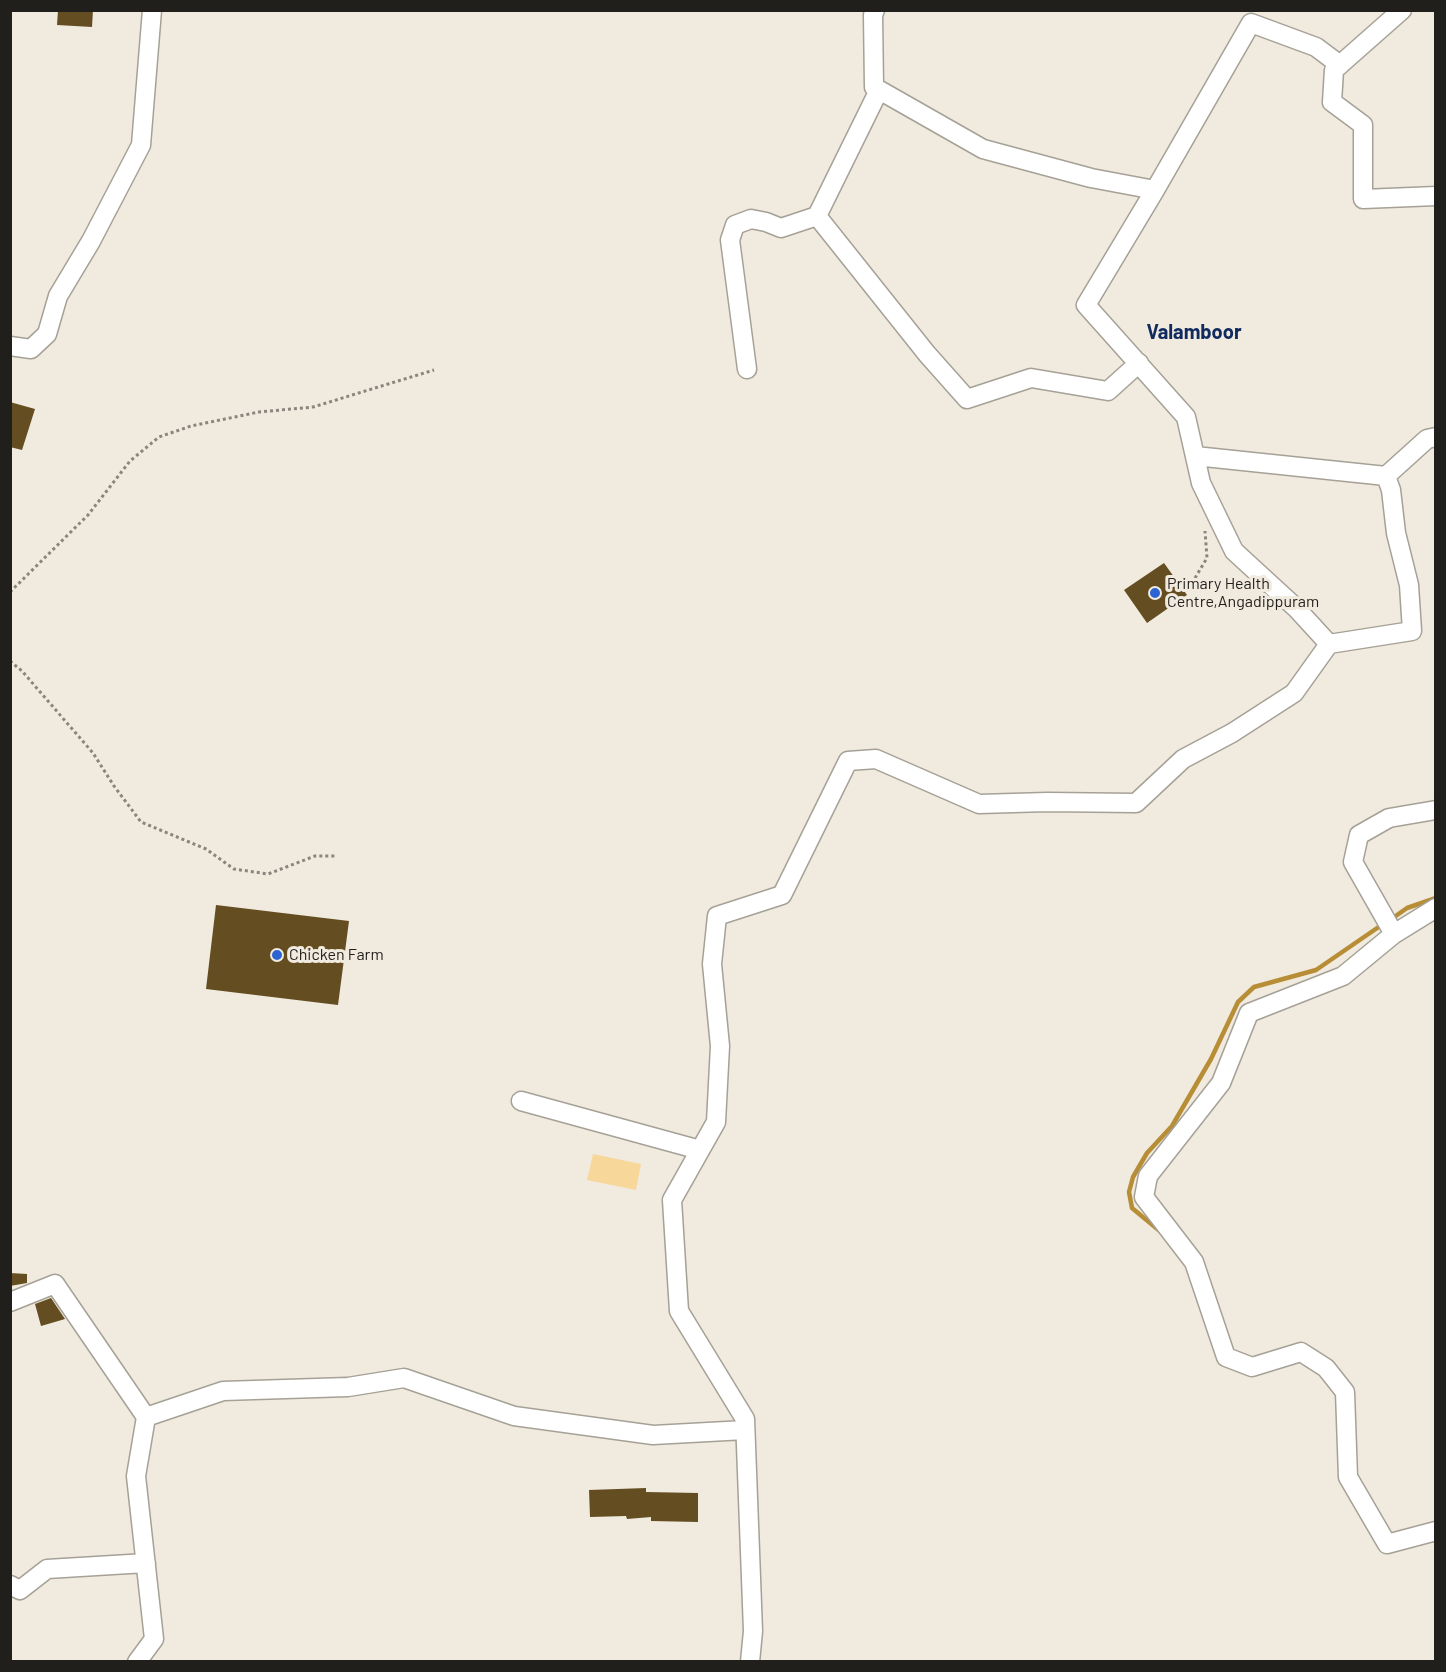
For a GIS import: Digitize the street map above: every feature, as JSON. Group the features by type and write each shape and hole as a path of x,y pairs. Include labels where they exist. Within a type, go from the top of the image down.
{"street":[{"path":"10,346 32,349 47,334 58,296 91,241 141,145 152,10"},
{"path":"875,10 873,15 874,87 983,149 1091,178 1155,190"},
{"path":"1402,10 1334,70 1332,102 1363,125 1363,200 1436,196"},
{"path":"1329,644 1296,609 1234,551 1201,483 1186,417 1086,305 1254,17 1316,47 1340,65"},
{"path":"747,369 730,240 735,225 751,219 781,228 817,216 879,90"},
{"path":"817,216 927,354 966,399 1031,378 1108,391 1138,363"},
{"path":"1195,456 1386,477 1427,439 1436,437"},
{"path":"750,1662 753,1631 745,1419 679,1311 672,1200 716,1122 720,1046 712,964 717,916 782,895 848,760 876,759 979,804 1136,803 1183,759 1233,733 1294,693 1329,644 1412,631 1409,585 1395,533 1391,490 1386,477"},
{"path":"1394,934 1353,862 1359,835 1389,818 1436,810"},
{"path":"1436,908 1394,934 1343,976 1249,1013 1221,1083 1148,1176 1144,1197 1194,1262 1226,1357 1252,1367 1301,1352 1326,1368 1345,1392 1348,1477 1387,1544 1436,1531"},
{"path":"521,1101 700,1150"},
{"path":"10,1302 55,1284 147,1417 136,1476 154,1639 137,1662"},
{"path":"147,1417 224,1391 348,1387 404,1378 514,1416 652,1435 746,1430"},
{"path":"10,1585 20,1590 47,1569 146,1563"}],"path":[{"path":"10,592 88,515 130,461 159,437 191,426 260,412 313,407 434,370"},
{"path":"1195,578 1207,558 1205,522"},
{"path":"10,661 22,671 93,753 141,822 206,849 234,869 268,874 315,856 335,856"}],"shaded area":[{"path":"593,1154 641,1164 636,1190 587,1180"}],"building":[{"path":"58,10 93,10 92,27 57,25"},
{"path":"10,402 35,409 22,450 10,447"},
{"name":"Primary Health Centre,Angadippuram","path":"1164,563 1187,595 1147,623 1124,590"},
{"name":"Chicken Farm","path":"216,905 349,921 338,1005 206,989"},
{"path":"10,1273 27,1274 27,1283 10,1286"},
{"path":"51,1298 65,1319 41,1326 35,1304"},
{"path":"646,1488 646,1492 698,1493 698,1522 651,1521 651,1517 627,1519 626,1516 590,1517 589,1490"}],"waterway":[{"path":"1390,920 1407,908 1436,898"},
{"path":"1161,1232 1132,1208 1129,1192 1133,1177 1147,1153 1172,1126 1211,1059 1238,1002 1254,987 1316,970 1383,924"}],"place":[{"name":"Primary Health Centre,Angadippuram","path":"1155,593"},
{"name":"Chicken Farm","path":"277,955"}],"district":[{"name":"Valamboor","path":"1194,332"}]}
